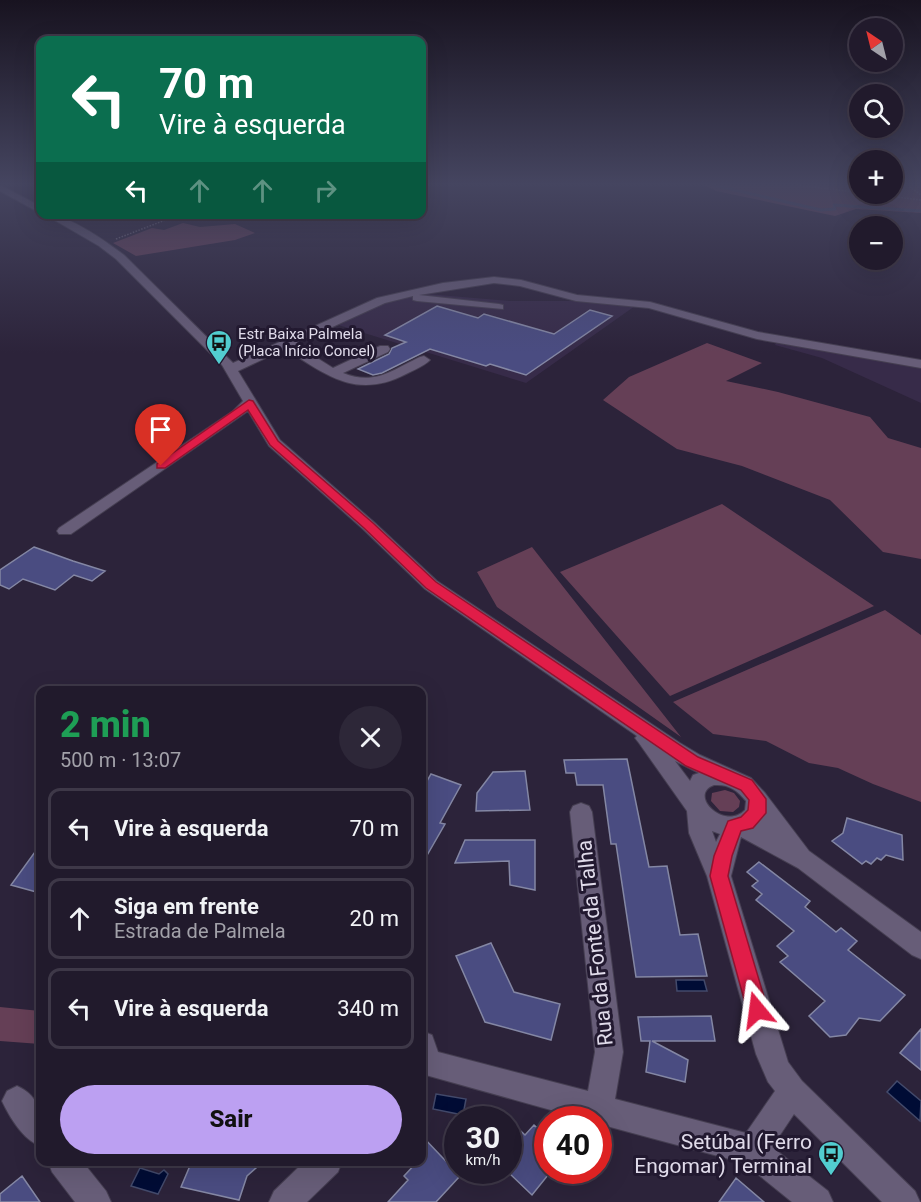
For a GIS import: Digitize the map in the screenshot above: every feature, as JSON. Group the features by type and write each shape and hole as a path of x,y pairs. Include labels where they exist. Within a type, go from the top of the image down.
{"street":[{"path":"98,241 120,256 231,369 274,443 369,526 431,585 692,761 747,785 806,861"},
{"path":"231,369 381,300 424,289 474,281 502,280 576,297 665,308 769,337 921,364"},
{"path":"357,310 427,298 499,307"},
{"path":"769,337 779,343 921,370"},
{"path":"286,344 353,382 367,383 382,379 424,360"},
{"path":"334,372 384,350"},
{"path":"64,531 238,414 249,403"},
{"path":"631,720 662,757 696,806 713,822 737,826 806,861 921,947"},
{"path":"729,777 709,777 701,781 693,794 701,833 719,876 770,1054 778,1072 792,1091 904,1202"},
{"path":"719,876 723,856 737,826 747,823 757,813 757,799"},
{"name":"Rua da Fonte da Talha","path":"581,812 609,1052 600,1106"},
{"path":"426,1060 588,1106"},
{"path":"752,1150 792,1091"},
{"path":"17,1101 36,1126"},
{"path":"612,1112 752,1150 817,1202"},
{"path":"67,1166 95,1202"},
{"path":"285,1202 322,1166"}],"path":[{"path":"103,244 111,241"}],"shaded area":[{"path":"118,241 228,241 136,256 113,243"},
{"path":"427,294 510,301 592,301 635,306 526,383 335,324 387,301"},
{"path":"778,340 921,366 921,403 822,358 775,345"},
{"path":"707,343 762,363 726,381 778,392 870,417 888,438 921,448 921,559 883,552 830,500 742,466 677,449 603,400 629,377"},
{"path":"722,504 874,606 670,696 560,572"},
{"path":"532,547 681,737 497,607 477,572"},
{"path":"885,610 921,635 921,802 838,768 809,763 766,741 713,734 673,702"},
{"path":"725,790 734,793 740,801 739,807 733,812 720,811 711,801 712,793"},
{"path":"0,1007 36,1011 36,1044 0,1041"}],"water":[{"path":"676,980 704,980 707,991 677,991"},
{"path":"897,1081 921,1101 920,1121 887,1092"},
{"path":"436,1094 466,1099 465,1106 444,1106 444,1111 433,1109"},
{"path":"140,1168 159,1174 164,1170 168,1174 158,1194 131,1186"}],"building":[{"path":"437,306 478,318 484,314 554,334 590,310 612,316 526,375 430,349 382,373 373,375 358,369 389,354 392,348 406,342 385,335"},
{"path":"34,547 105,571 92,581 74,575 55,590 23,579 9,589 0,585 0,570"},
{"path":"627,759 649,867 667,866 680,935 698,934 707,976 636,977 616,844 611,844 603,785 577,785 575,773 566,773 564,760"},
{"path":"525,771 530,810 476,811 477,793 493,772"},
{"path":"431,774 461,785 440,823 445,824 426,857 426,783"},
{"path":"847,818 902,835 903,860 886,855 881,860 877,858 871,864 866,861 862,864 832,841 843,833"},
{"path":"465,840 535,840 535,890 510,885 509,861 455,863"},
{"path":"36,851 36,892 11,885"},
{"path":"759,862 810,901 805,907 836,932 841,928 857,941 848,950 905,995 880,1021 859,1018 846,1035 830,1037 809,1016 825,1001 780,962 788,956 777,946 794,931 756,900 762,894 752,886 758,881 747,872"},
{"path":"491,943 514,992 560,1004 551,1040 485,1022 456,956"},
{"path":"711,1016 715,1041 652,1041 688,1060 685,1082 646,1072 650,1041 641,1041 638,1017"},
{"path":"921,1029 921,1070 900,1053"},
{"path":"534,1125 534,1184 541,1184 532,1195 521,1184 522,1132 525,1135"},
{"path":"426,1140 444,1159 444,1184 453,1184 436,1202 388,1202 408,1180 404,1176 413,1166 426,1166"},
{"path":"190,1166 258,1166 247,1176 239,1200 181,1187"},
{"path":"22,1176 40,1202 0,1202 0,1194"},
{"path":"736,1178 764,1202 719,1202"}],"place":[{"name":"Estr Baixa Palmela (Placa Início Concel)","path":"219,366"},
{"name":"Setúbal (Ferro Engomar) Terminal","path":"831,1177"}],"route":[{"path":"161,466 238,414 249,403 274,443 369,526 431,585 453,602 498,629 692,761 747,785 757,799 759,806 757,813 747,823 734,826 723,856 719,876 757,1010"}]}
